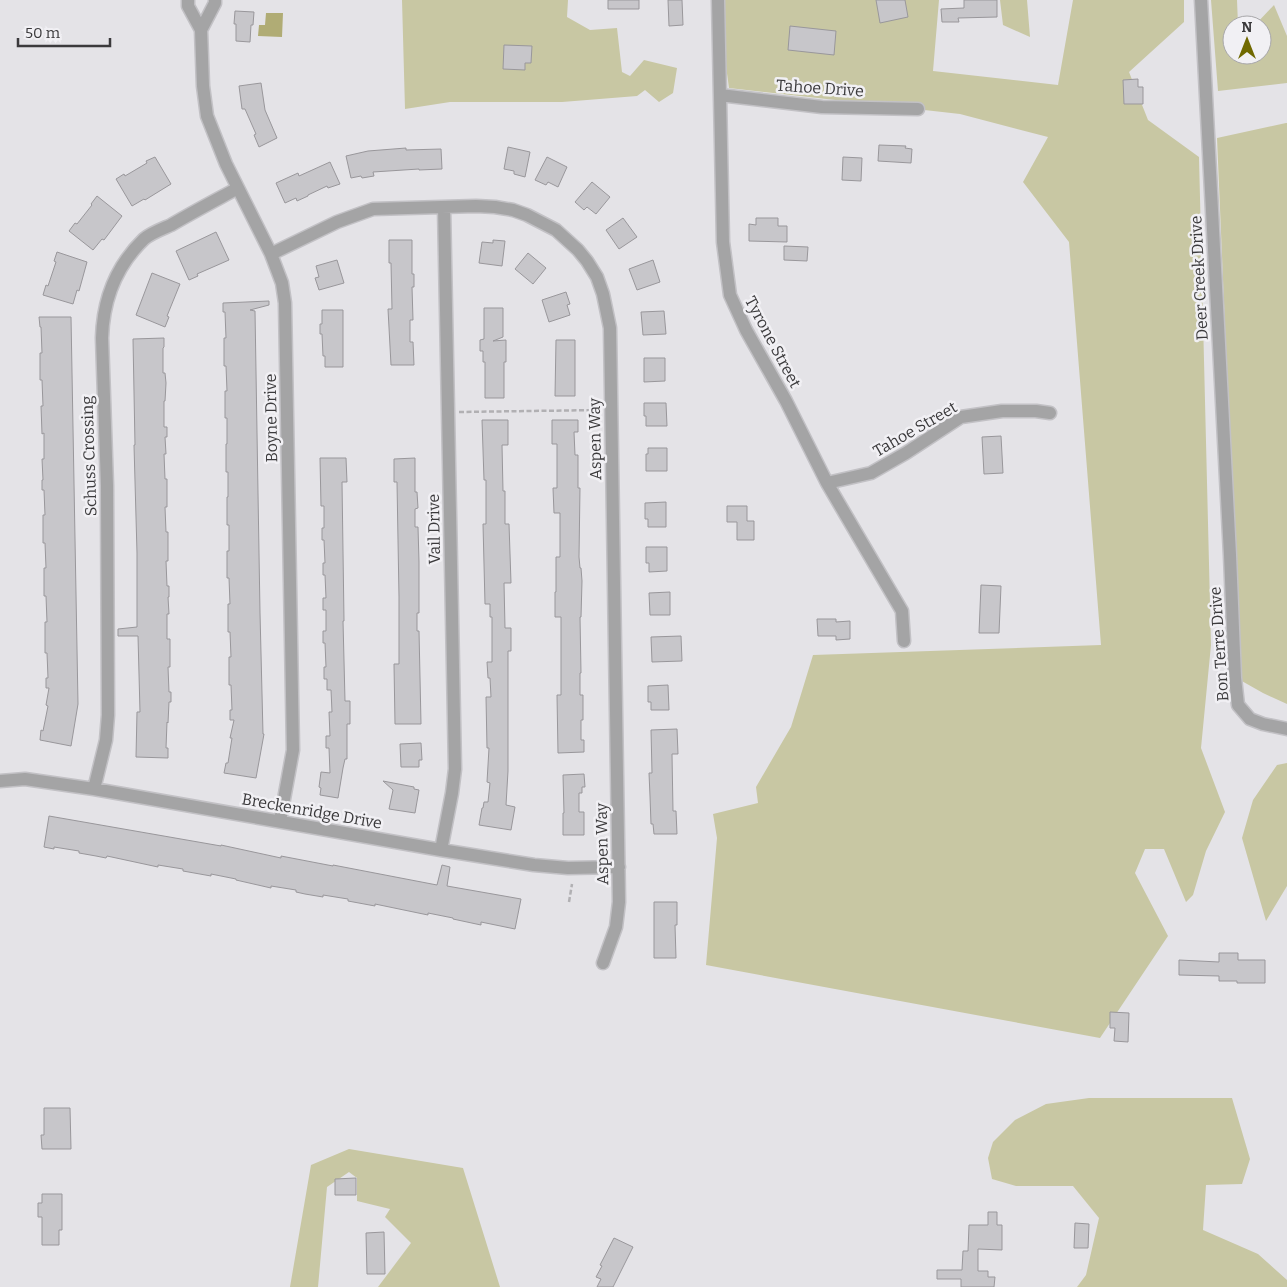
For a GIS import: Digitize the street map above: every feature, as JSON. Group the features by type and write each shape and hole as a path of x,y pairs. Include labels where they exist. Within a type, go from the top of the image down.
{"street":[{"name":"Boyne Drive","path":"188,0 188,6 201,30 203,86 207,116 226,164 271,254 282,283 285,303 292,750 280,821"},
{"name":"Boyne Drive","path":"201,30 215,0"},
{"name":"Tyrone Street","path":"718,0 723,242 730,295 746,330 786,401 827,483 902,611 904,641"},
{"name":"Deer Creek Drive","path":"1201,0 1230,555"},
{"name":"Tahoe Drive","path":"720,95 822,107 918,109"},
{"name":"Schuss Crossing","path":"94,789 106,740 108,715 107,486 102,324 110,289 120,267 145,238 238,188"},
{"name":"Vail Drive","path":"441,850 455,769 444,207"},
{"name":"Aspen Way","path":"271,254 338,222 373,208 496,207 513,210 543,222 556,230 578,250 596,277 603,294 610,328 619,867 616,927 603,963"},
{"name":"Tahoe Street","path":"827,483 871,473 906,453 961,417 1002,411 1050,413"},
{"name":"Bon Terre Drive","path":"1230,555 1235,678 1238,706 1250,719 1287,729"},
{"name":"Breckenridge Drive","path":"0,781 25,778 534,865 568,868 619,867"}],"path":[{"path":"457,412 602,410"},
{"path":"569,902 572,884"}],"green space":[{"path":"402,0 568,0 567,17 590,30 617,28 622,72 630,76 644,60 677,68 673,93 659,102 645,90 637,96 562,102 450,102 405,109"},
{"path":"717,0 939,0 933,71 1058,85 1073,0 1184,0 1184,22 1129,72 1148,120 1199,157 1211,645 1201,748 1225,812 1206,851 1193,895 1186,902 1164,849 1145,849 1135,873 1168,936 1100,1038 706,965 717,838 713,814 758,803 756,787 791,727 813,655 1101,645 1069,242 1023,182 1048,137 960,114 729,88"},
{"path":"1000,0 1027,0 1030,37 1003,25"},
{"path":"1211,0 1237,0 1238,15 1222,15 1222,65 1272,65 1272,15 1264,15 1274,5 1287,36 1287,83 1218,91"},
{"path":"1287,123 1287,704 1240,680 1217,138"},
{"path":"1287,763 1287,886 1266,921 1242,838 1253,800 1277,765"},
{"path":"1089,1098 1232,1098 1250,1159 1242,1184 1206,1185 1203,1230 1258,1254 1287,1280 1287,1287 1077,1287 1086,1275 1099,1218 1073,1186 1016,1186 992,1179 988,1158 993,1142 1015,1120 1046,1104"},
{"path":"349,1149 463,1168 500,1287 378,1287 411,1243 385,1217 390,1209 357,1201 357,1178 349,1172 327,1187 318,1287 290,1287 311,1165"}],"shaded area":[{"path":"266,13 283,13 282,37 258,36 259,25 265,25"}],"building":[{"path":"608,0 639,0 639,9 608,9"},
{"path":"668,0 682,0 683,25 669,26"},
{"path":"876,0 905,0 908,17 880,23"},
{"path":"964,0 997,0 997,17 958,18 959,22 942,22 941,9 964,8"},
{"path":"235,11 254,12 250,42 236,41"},
{"path":"790,26 836,31 834,55 788,50"},
{"path":"504,45 532,46 531,63 525,63 525,70 503,69"},
{"path":"1138,79 1138,87 1143,87 1143,104 1124,104 1123,80"},
{"path":"261,83 265,110 277,138 259,147 254,135 256,134 245,109 242,109 239,86"},
{"path":"879,145 906,146 905,148 912,149 911,163 878,161"},
{"path":"508,147 530,152 525,177 514,174 514,171 504,169"},
{"path":"406,148 406,150 441,149 442,169 373,172 374,176 351,178 346,156 368,151"},
{"path":"155,157 171,184 132,206 116,179 124,174 125,176"},
{"path":"547,157 567,167 558,187 548,182 546,185 535,180"},
{"path":"843,157 862,158 861,181 842,180"},
{"path":"330,162 340,184 328,188 327,186 297,201 296,198 285,203 276,183 298,173 299,176"},
{"path":"592,182 610,197 596,214 587,207 584,210 575,202"},
{"path":"97,196 122,216 104,240 102,239 93,250 69,231 75,223 77,224"},
{"path":"623,218 637,237 619,249 606,230"},
{"path":"756,218 778,218 778,226 787,226 787,242 749,241 749,224 756,225"},
{"path":"216,232 229,260 197,274 198,276 189,280 176,251"},
{"path":"389,240 412,240 414,287 412,287 413,320 410,320 410,342 413,342 414,365 391,365 388,309 392,309"},
{"path":"493,240 505,241 502,266 479,263 482,242 493,243"},
{"path":"784,246 808,247 807,261 784,260"},
{"path":"57,252 87,262 79,291 77,290 73,304 43,295 56,262 54,261"},
{"path":"528,253 546,268 533,284 515,269"},
{"path":"337,260 344,283 319,290 315,278 319,277 316,266"},
{"path":"653,260 660,282 637,290 629,269"},
{"path":"152,273 180,284 167,316 169,317 165,327 136,315"},
{"path":"566,292 570,304 567,305 570,315 549,322 542,300"},
{"path":"269,301 269,305 250,310 255,311 264,734 256,778 224,773 226,763 228,763 234,720 230,720 230,710 232,710 231,685 229,685 229,657 231,657 230,632 228,632 229,578 227,578 229,525 227,525 228,472 226,472 227,418 225,418 225,391 227,391 226,366 224,366 224,338 226,338 223,303"},
{"path":"484,308 503,308 503,337 493,341 506,340 504,398 485,398 485,362 483,362 483,351 480,351 480,340 484,339"},
{"path":"322,310 343,310 343,367 325,367 322,334 320,334"},
{"path":"664,311 666,334 643,335 641,312"},
{"path":"39,317 71,317 78,704 71,746 40,740 48,706 46,705 49,688 46,688 46,678 48,678 47,653 45,653 45,622 47,622 46,596 44,596 45,543 43,543 43,515 45,515 44,490 42,490 44,433 42,434 41,406 43,406 42,380 40,380 40,353 42,353"},
{"path":"164,338 163,373 165,373 166,383 164,427 167,427 167,437 165,437 166,454 164,454 165,479 167,479 167,507 165,507 166,532 168,532 168,561 166,561 167,586 169,586 167,639 170,639 170,667 168,667 169,692 171,692 167,722 166,748 168,748 168,758 136,757 137,712 140,712 138,636 118,636 118,629 137,627 133,339"},
{"path":"556,340 575,340 575,396 555,396"},
{"path":"644,358 665,358 665,381 644,382"},
{"path":"644,403 666,403 667,426 646,426"},
{"path":"482,420 508,420 508,445 502,445 505,524 509,524 511,583 504,583 505,628 511,628 511,651 508,651 508,771 506,805 515,807 511,830 479,825 484,802 488,802 490,783 487,782 489,748 487,748 486,697 491,697 487,662 492,662 492,617 490,617 490,604 485,604 483,524 486,524 486,480 484,480"},
{"path":"552,420 578,420 578,432 574,432 575,455 578,455 578,488 580,488 579,557 582,581 580,695 583,695 581,740 584,740 584,752 558,753 557,695 561,695 561,617 555,617 555,592 556,557 560,557 560,513 554,513 553,488 557,488 557,444 552,444"},
{"path":"1001,436 1003,473 984,474 982,437"},
{"path":"648,448 667,448 667,471 646,471"},
{"path":"320,458 346,458 347,482 342,482 343,621 345,701 350,701 350,724 347,724 347,759 345,759 338,798 320,795 321,788 319,787 321,772 330,773 329,748 326,748 326,736 330,736 329,712 332,712 331,690 327,690 327,679 324,679 324,667 326,667 323,631 326,631 326,610 323,610 323,598 326,598 325,575 323,575 323,563 325,563 324,540 322,540 324,506 321,506"},
{"path":"415,458 415,492 417,492 418,508 415,509 415,527 418,527 419,562 417,631 419,631 421,724 395,724 394,664 399,664 399,597 397,482 394,482 394,459"},
{"path":"666,502 666,527 648,527 648,519 645,519 645,503"},
{"path":"727,506 747,506 747,521 754,521 754,540 737,540 737,522 727,522"},
{"path":"646,547 667,547 667,571 649,572 649,563 646,563"},
{"path":"981,585 1001,586 999,633 979,633"},
{"path":"670,592 670,615 650,615 649,593"},
{"path":"817,619 836,619 836,622 850,621 850,639 836,640 836,636 818,636"},
{"path":"681,636 682,661 652,662 651,637"},
{"path":"668,685 669,710 651,710 651,702 648,702 648,686"},
{"path":"677,729 678,754 672,754 673,811 676,811 677,834 654,834 653,824 651,824 649,773 652,773 651,730"},
{"path":"421,743 422,760 419,760 419,767 401,767 400,744"},
{"path":"584,774 585,787 582,787 582,793 579,793 579,812 584,812 584,835 563,835 563,775"},
{"path":"383,781 414,787 414,789 419,790 415,813 389,809 393,790"},
{"path":"49,816 221,845 281,858 281,856 437,885 442,865 450,867 447,886 521,899 515,929 481,922 481,925 375,904 375,906 348,901 348,899 305,894 296,892 296,890 271,886 271,888 211,874 211,876 183,871 183,869 158,865 158,867 107,856 106,858 79,853 79,851 44,847"},
{"path":"654,902 677,902 677,925 675,925 676,958 654,958"},
{"path":"1219,953 1238,953 1238,960 1265,960 1265,983 1219,981 1219,976 1179,975 1179,960 1219,962"},
{"path":"1110,1012 1129,1013 1128,1042 1114,1041 1115,1028 1110,1028"},
{"path":"44,1108 70,1108 71,1149 42,1149 41,1135 44,1135"},
{"path":"356,1178 356,1195 335,1195 335,1179"},
{"path":"42,1194 62,1194 62,1230 59,1230 59,1245 42,1245 42,1217 38,1217 38,1203 42,1203"},
{"path":"988,1212 997,1212 997,1225 1002,1225 1002,1250 978,1249 978,1271 988,1271 988,1277 995,1277 994,1287 961,1287 961,1279 937,1279 937,1270 962,1270 963,1251 968,1251 969,1225 988,1225"},
{"path":"1075,1223 1089,1224 1088,1248 1074,1248"},
{"path":"384,1232 385,1274 367,1274 366,1233"},
{"path":"614,1238 633,1247 613,1287 597,1287 601,1279 596,1277 602,1266 600,1265"}]}
